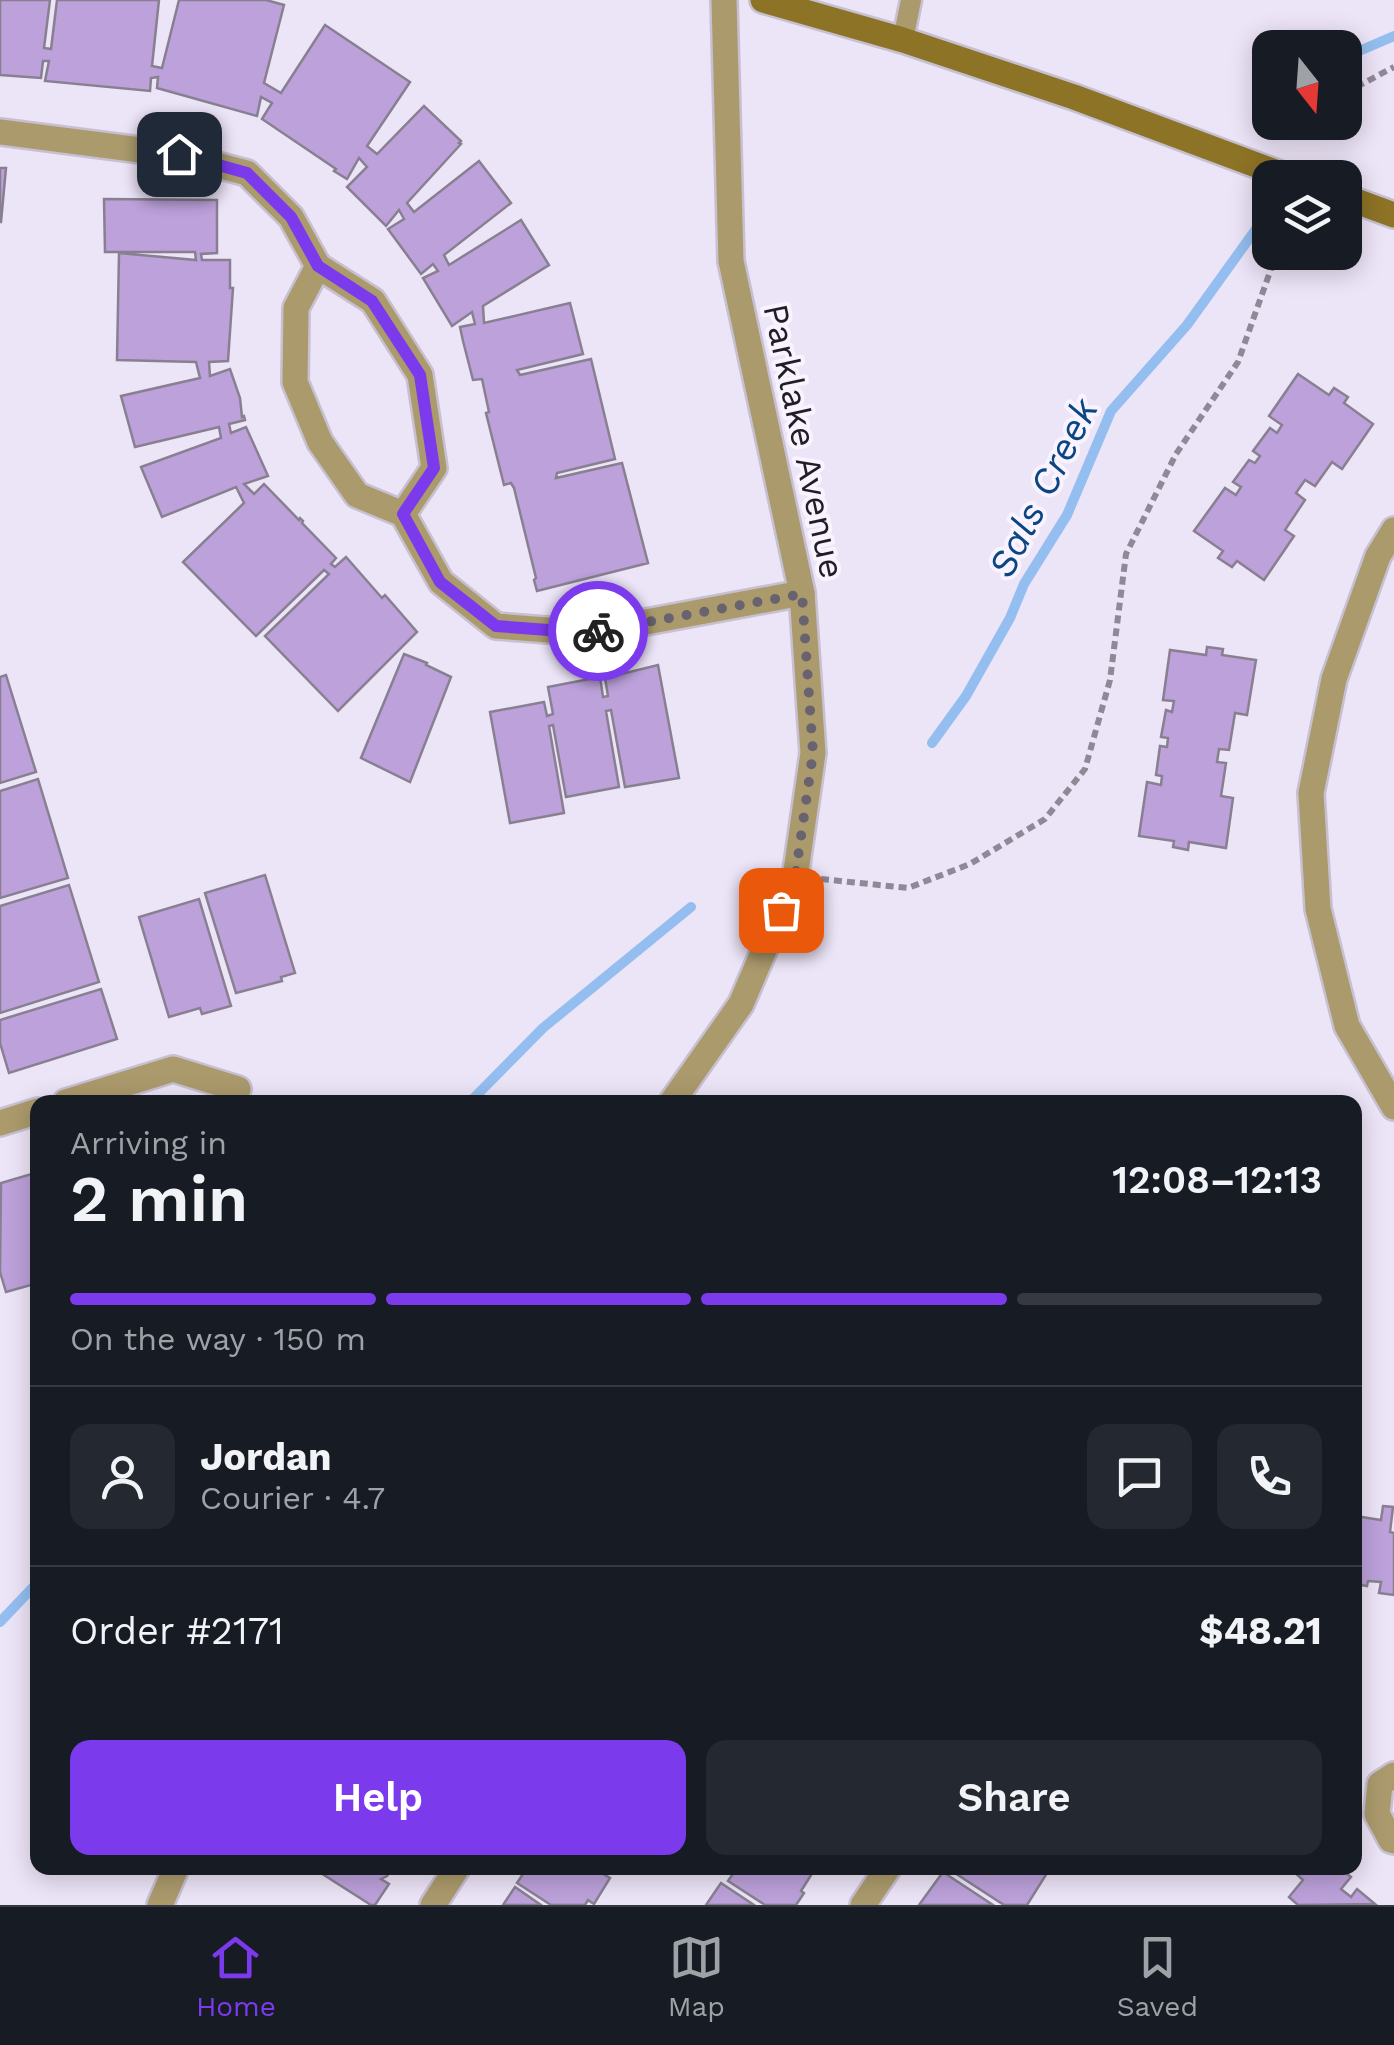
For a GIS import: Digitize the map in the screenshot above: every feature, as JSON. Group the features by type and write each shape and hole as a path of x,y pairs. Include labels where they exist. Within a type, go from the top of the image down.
{"main road":[{"path":"763,0 903,40 1074,97 1252,163"},
{"path":"1362,204 1394,216"}],"street":[{"name":"Parklake Avenue","path":"677,1095 741,1004 795,878 813,753 802,594 731,261 724,0"},
{"path":"0,132 179,154 247,173 291,217 318,266 372,301 420,375 434,468 403,514"},
{"path":"318,266 296,308 295,382 320,442 357,495 403,514 440,582 496,626 588,633 802,594"},
{"path":"1394,530 1378,556 1334,679 1311,793 1318,909 1348,1026 1394,1106"},
{"path":"89,1095 173,1069 238,1089"},
{"path":"0,1123 30,1114"},
{"path":"1394,1775 1380,1784 1377,1814 1394,1842"},
{"path":"160,1905 173,1875"},
{"path":"433,1905 452,1875"},
{"path":"863,1905 883,1875"}],"lane":[{"path":"903,40 911,0"}],"path":[{"path":"1362,84 1394,67"},
{"path":"795,878 908,888 970,864 1045,819 1086,769 1110,680 1126,554 1176,454 1238,362 1271,270"}],"building":[{"path":"0,0 50,0 44,48 51,49 57,0 159,0 152,66 162,68 179,0 266,0 284,5 264,83 281,93 325,25 410,82 367,146 377,154 424,106 461,144 407,203 414,212 479,161 511,203 444,255 449,265 521,220 549,265 483,306 484,323 570,303 583,354 517,370 520,375 591,359 615,459 557,473 556,478 622,463 648,563 537,591 514,488 511,483 504,485 482,379 473,380 463,341 460,327 475,324 472,312 452,326 423,278 438,271 433,264 421,274 388,229 404,219 399,210 386,226 347,187 367,167 359,158 347,179 334,171 262,119 272,103 261,97 257,116 157,88 158,77 151,78 150,91 45,81 49,61 43,61 41,78 0,75"},
{"path":"0,168 6,168 1,222 0,222"},
{"path":"104,199 217,200 217,253 201,254 202,260 230,260 233,288 228,361 209,362 210,376 230,369 245,420 229,424 231,433 246,427 268,476 244,484 254,494 264,484 336,558 331,564 335,567 346,557 417,632 338,711 265,636 329,574 324,570 256,636 183,562 244,503 236,487 162,517 141,467 221,438 219,427 135,447 121,396 200,378 196,362 117,360 119,253 196,260 195,252 105,252"},
{"path":"1298,374 1329,395 1334,388 1348,397 1344,403 1373,424 1342,469 1332,462 1315,486 1305,480 1296,493 1305,500 1285,530 1294,536 1264,580 1237,561 1232,567 1218,558 1223,551 1194,531 1225,488 1236,495 1241,487 1233,482 1249,460 1255,463 1260,456 1253,451 1270,428 1277,433 1282,425 1269,416"},
{"path":"1207,647 1223,649 1222,655 1256,660 1247,715 1235,713 1229,750 1219,749 1217,762 1226,763 1221,796 1233,798 1226,848 1189,842 1188,850 1173,847 1174,841 1139,836 1147,782 1161,785 1162,776 1156,775 1160,746 1167,747 1168,738 1161,737 1166,710 1172,712 1174,701 1163,700 1170,650 1206,655"},
{"path":"404,654 451,677 410,782 361,758"},
{"path":"658,665 679,778 625,787 611,710 606,711 619,787 566,797 553,725 549,726 564,813 510,823 490,712 544,702 547,716 553,714 548,687 600,677 603,697 608,696 605,678"},
{"path":"6,675 36,772 0,783 0,677"},
{"path":"38,779 68,878 0,898 0,791"},
{"path":"265,875 295,973 281,977 282,981 236,993 205,893"},
{"path":"69,885 99,982 0,1013 0,906"},
{"path":"199,899 231,1006 202,1014 200,1008 169,1017 139,917"},
{"path":"101,989 117,1039 9,1073 0,1043 0,1020"},
{"path":"30,1174 30,1285 6,1292 0,1272 1,1183"},
{"path":"1383,1506 1393,1507 1390,1532 1394,1533 1394,1595 1379,1593 1381,1582 1368,1581 1367,1586 1362,1585 1362,1517 1381,1520"},
{"path":"324,1875 388,1875 381,1879 389,1884 375,1905"},
{"path":"522,1875 610,1878 594,1904 588,1900 585,1905 551,1905 517,1883"},
{"path":"732,1875 811,1875 796,1905 765,1905 728,1881"},
{"path":"941,1875 948,1875 993,1905 919,1905"},
{"path":"958,1875 1046,1875 1027,1905 1004,1905"},
{"path":"1297,1875 1349,1875 1351,1877 1341,1889 1351,1897 1357,1889 1375,1904 1298,1905 1289,1897 1303,1880"},
{"path":"721,1883 754,1905 706,1905"},
{"path":"515,1887 541,1905 503,1905"}],"waterway":[{"name":"Sals Creek","path":"1362,50 1394,36"},
{"name":"Sals Creek","path":"932,743 966,696 1010,618 1024,584 1067,515 1111,411 1187,325 1252,235"},
{"name":"Sals Creek","path":"477,1095 543,1028 691,907"},
{"path":"0,1622 30,1590"}],"way so far":[{"path":"598,631 802,594 813,753 795,878 781,910"}],"route":[{"path":"179,154 247,173 291,217 318,266 372,301 420,375 434,468 403,514 440,582 496,626 598,631"}]}
